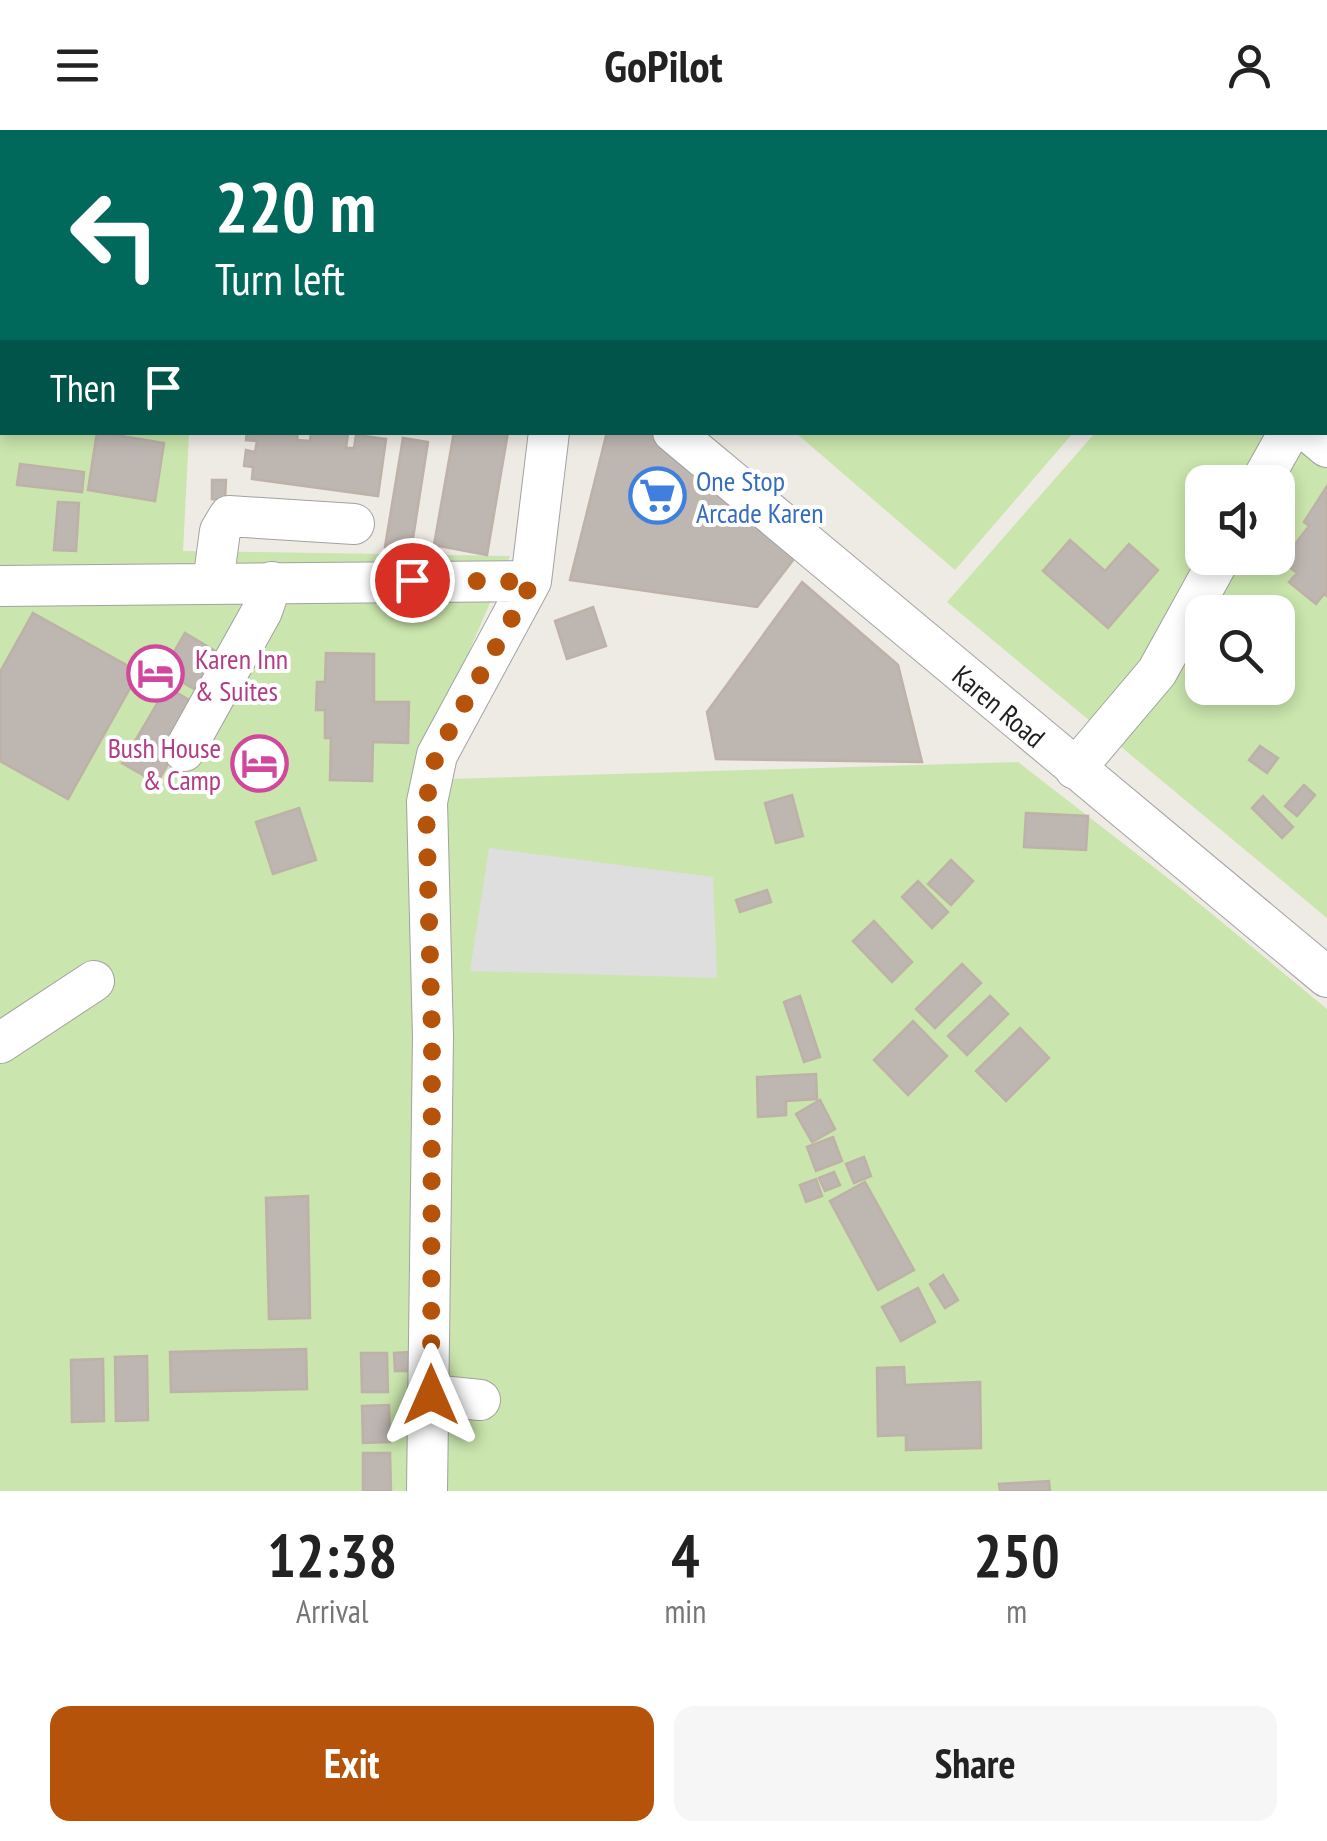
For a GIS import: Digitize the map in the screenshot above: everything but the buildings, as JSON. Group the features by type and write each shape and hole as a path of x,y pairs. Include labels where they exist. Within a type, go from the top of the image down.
{"street":[{"path":"427,1491 432,1037 428,790 436,755 532,582 550,435"},
{"name":"Karen Road","path":"677,435 1327,977"},
{"path":"1271,465 1287,435"},
{"path":"213,583 220,531 229,516 354,524"},
{"path":"1074,769 1157,672 1211,575"},
{"path":"184,751 262,611 272,582"},
{"path":"0,586 532,582"},
{"path":"0,1043 94,981"},
{"path":"431,1395 480,1400"}],"green space":[{"path":"0,435 189,435 183,551 510,556 414,780 1018,762 1178,886 1327,1009 1327,1491 0,1491"},
{"path":"798,435 1071,435 955,570"},
{"path":"1093,435 1327,435 1327,918 947,602"}],"shaded area":[{"path":"489,848 713,877 717,978 470,971"}],"place":[{"name":"One Stop Arcade Karen","path":"657,496"},
{"name":"Karen Inn & Suites","path":"156,674"},
{"name":"Bush House & Camp","path":"260,763"}],"route":[{"path":"412,580 532,582 436,755 426,802 432,1037 431,1395"}]}
